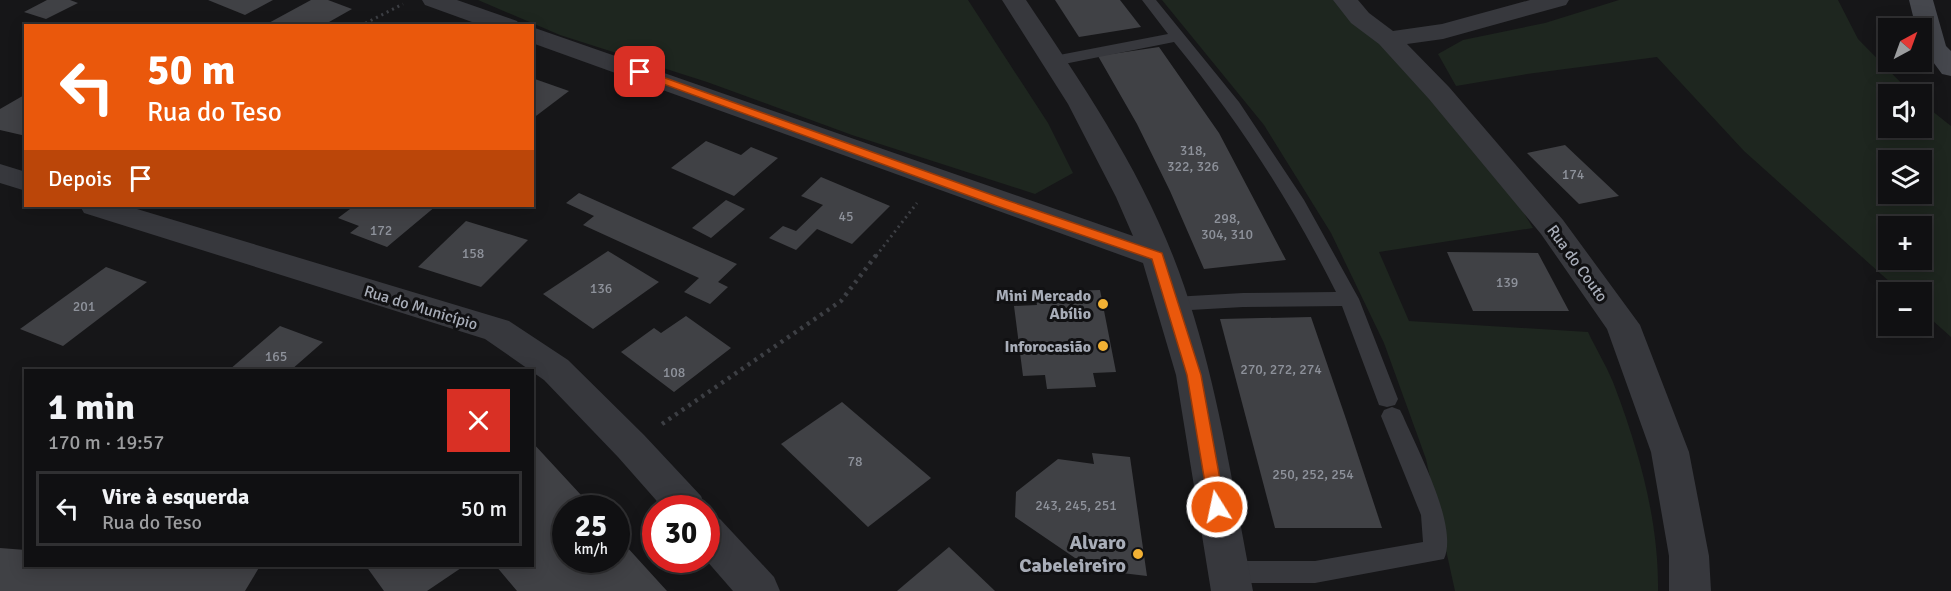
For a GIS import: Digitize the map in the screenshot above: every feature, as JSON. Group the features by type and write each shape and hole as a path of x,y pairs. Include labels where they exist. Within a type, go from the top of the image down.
{"main road":[{"path":"1921,0 1934,47 1951,68"}],"street":[{"path":"434,0 502,24"},
{"path":"1014,0 1082,104 1131,197 1157,256 1194,375 1231,582"},
{"name":"Rua do Couto","path":"1345,0 1360,18 1388,39 1439,93 1552,227 1623,325 1670,452 1689,556 1690,591"},
{"path":"1388,39 1443,31 1557,0"},
{"path":"534,35 1157,256"},
{"path":"0,173 24,181"},
{"name":"Rua do Município","path":"98,207 496,330 556,370 631,446 675,495"},
{"path":"720,547 759,591"}],"lane":[{"path":"1149,0 1232,104 1273,163 1319,239 1349,300 1389,408 1433,515 1435,551 1315,572 1231,582"},
{"path":"1054,61 1178,37"},
{"path":"1173,304 1243,300 1349,300"}],"path":[{"path":"364,24 412,0"},
{"path":"631,446 841,301 936,179"}],"shaded area":[{"path":"478,0 968,0 1048,123 1073,173 1035,194 852,135 707,82 560,35"},
{"path":"1162,0 1337,0 1375,34 1498,171 1533,228 1379,252 1409,321 1588,332 1613,383 1640,464 1655,540 1658,591 1455,591 1426,459 1384,343 1331,233 1264,125"},
{"path":"1619,0 1838,0 1858,39 1878,59 1878,72 1890,72 1902,84 1878,84 1878,138 1932,138 1932,111 1951,126 1951,337 1932,320 1932,282 1890,282 1744,151 1657,57 1456,86 1438,54 1463,40 1545,23"}],"building":[{"path":"47,0 70,0 78,3 46,19 24,12"},
{"path":"208,0 273,0 245,15"},
{"path":"311,0 328,0 352,9 326,24 267,24"},
{"path":"1055,0 1120,0 1141,27 1079,37"},
{"path":"1159,47 1219,133 1286,260 1204,269 1170,191 1137,124 1098,56"},
{"path":"534,79 569,91 534,117"},
{"path":"24,95 24,136 0,130 0,109"},
{"path":"706,141 741,155 751,147 778,158 734,196 671,168"},
{"path":"1565,145 1619,196 1579,204 1527,153"},
{"path":"821,177 890,206 852,244 817,229 796,250 769,238 783,226 796,231 823,205 801,196"},
{"path":"579,193 737,264 718,282 728,287 710,304 684,292 699,278 583,225 594,216 566,203"},
{"path":"726,200 745,209 711,238 692,228"},
{"path":"353,207 435,207 387,247 350,233 359,226 338,218"},
{"path":"466,221 528,240 481,287 418,267"},
{"path":"608,251 659,282 593,329 543,294"},
{"path":"1447,252 1538,253 1569,311 1473,311"},
{"path":"106,267 147,282 63,346 20,329"},
{"path":"1100,290 1116,372 1093,373 1096,387 1047,389 1045,375 1023,376 1014,306 1037,305 1035,292"},
{"path":"686,316 731,348 674,392 621,352 654,328 661,333"},
{"path":"1311,317 1382,528 1275,528 1220,319"},
{"path":"280,326 323,342 292,369 230,369"},
{"path":"842,402 931,478 868,527 781,444"},
{"path":"534,444 581,495 552,495 552,573 630,573 630,550 642,564 642,573 651,573 667,591 517,591 497,567 534,567"},
{"path":"1092,453 1130,457 1147,576 1105,571 1102,560 1075,558 1015,517 1016,492 1058,459 1094,464"},
{"path":"949,547 995,591 897,591"},
{"path":"0,548 24,550 24,567 259,567 245,591 0,591"},
{"path":"367,567 463,567 427,591 384,591"}],"place":[{"name":"Mini Mercado Abílio","path":"1103,304"},
{"name":"Inforocasião","path":"1103,346"},
{"name":"Alvaro Cabeleireiro","path":"1138,554"}],"route":[{"path":"640,72 1002,203 1157,256 1194,375 1217,507"}]}
